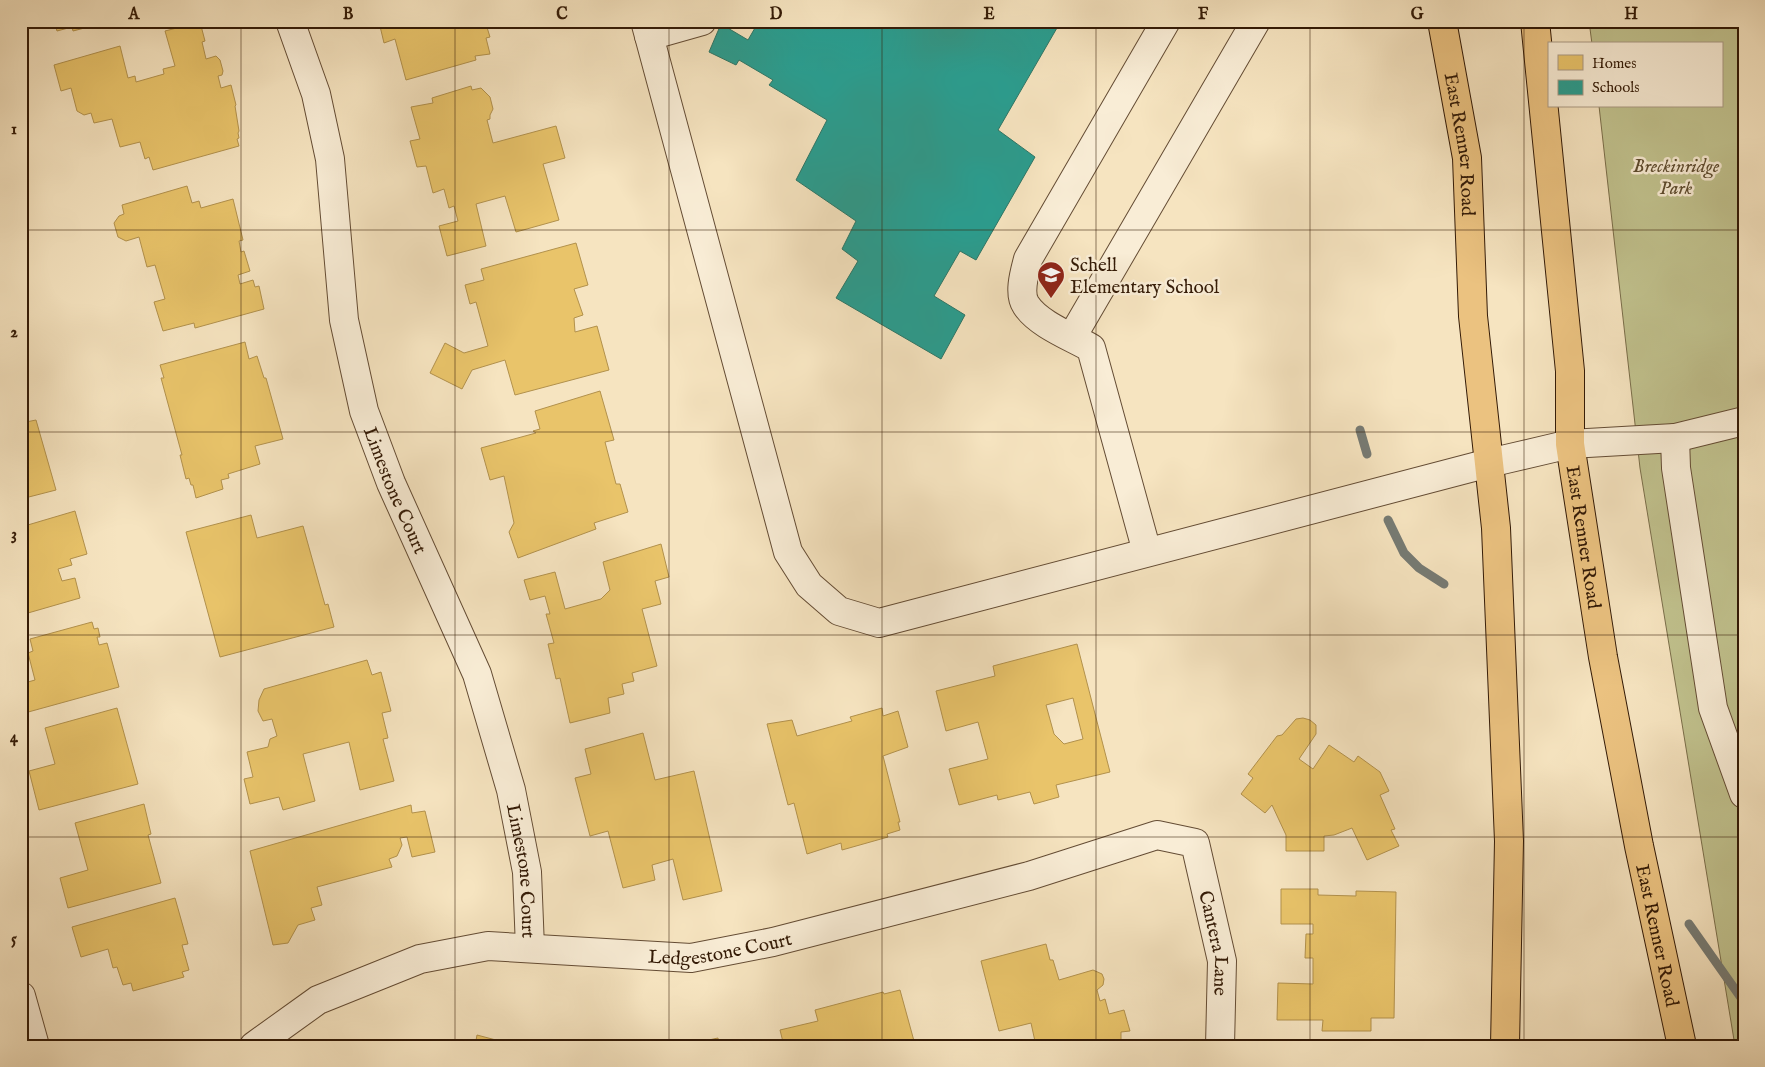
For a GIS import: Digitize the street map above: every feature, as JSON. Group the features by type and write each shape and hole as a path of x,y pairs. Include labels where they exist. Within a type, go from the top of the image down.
{"main road":[{"name":"East Renner Road","path":"1442,21 1466,158 1473,316 1496,528 1509,841 1504,1046"},
{"name":"East Renner Road","path":"1535,21 1570,371 1570,444 1603,657 1639,846 1682,1046"}],"street":[{"name":"Limestone Court","path":"290,21 316,94 330,160 344,320 364,411 391,483 477,674 511,790 527,872 530,948"},
{"path":"702,21 647,29 788,552 809,585 839,611 879,623 1489,463 1570,444 1675,438 1744,421"},
{"path":"1147,552 1091,348 1041,321 1025,304 1022,282 1028,259 1166,21"},
{"path":"1072,337 1256,21"},
{"path":"1675,438 1676,468 1713,708 1744,794"},
{"name":"Ledgestone Court","path":"254,1046 318,1000 420,959 488,946 691,958 773,942 1029,876 1156,835 1195,843"},
{"name":"Cantera Lane","path":"1195,843 1222,961 1220,1046"},
{"path":"21,996 35,1046"}],"green space":[{"name":"Breckinridge Park","path":"1589,21 1744,21 1744,1046 1735,1046 1640,468 1599,108 1722,108 1722,42 1592,42"}],"building: Homes":[{"path":"54,21 95,21 96,25 73,31 72,27 57,31"},
{"path":"485,21 490,37 486,38 490,54 475,56 476,60 406,80 395,39 384,43 379,22"},
{"path":"200,22 205,41 202,42 206,59 216,56 220,60 223,71 222,75 218,76 221,88 231,85 236,105 239,146 153,170 149,157 145,159 140,142 120,147 112,119 94,123 91,113 84,115 77,111 71,88 61,91 54,65 120,46 128,78 135,76 136,82 164,74 163,69 175,66 165,31"},
{"path":"471,86 472,90 481,88 490,97 493,109 490,119 487,120 493,143 556,126 565,158 543,164 559,220 516,232 505,196 476,204 486,246 447,256 439,226 458,221 454,206 449,208 444,189 433,193 426,166 417,167 410,141 420,139 411,107 433,103 432,98"},
{"path":"187,186 192,203 199,201 201,208 233,199 243,240 239,241 241,252 244,251 250,271 238,275 240,284 253,280 255,287 259,286 264,309 195,328 194,323 163,331 154,302 165,299 155,265 147,267 139,237 126,241 118,237 114,223 119,216 124,214 122,205"},
{"path":"576,243 588,285 574,289 583,315 574,318 575,332 597,326 609,370 515,395 505,360 472,370 462,389 430,373 445,343 464,353 488,346 476,302 470,304 465,285 484,280 481,269"},
{"path":"245,342 249,359 257,356 264,378 266,378 283,439 255,446 260,464 228,474 229,478 221,480 223,489 196,498 193,485 191,485 189,478 186,479 180,455 182,455 161,378 164,378 160,365"},
{"path":"21,373 26,392 21,394"},
{"path":"600,391 614,440 605,442 616,484 620,484 628,512 594,523 596,529 518,558 509,532 514,523 504,476 490,480 481,448 536,433 533,431 540,429 535,411"},
{"path":"36,420 56,490 21,499 21,423"},
{"path":"75,511 87,554 70,559 72,565 58,569 62,581 75,578 80,598 21,615 21,527"},
{"path":"251,515 257,538 303,526 325,605 328,604 334,627 220,657 186,532"},
{"path":"661,544 669,577 655,581 661,604 642,609 657,666 632,673 634,681 622,684 624,694 608,698 610,713 570,723 560,678 556,679 548,644 554,643 546,614 550,614 545,596 530,600 524,580 555,572 565,609 601,599 610,590 603,562"},
{"path":"92,622 94,629 98,628 100,637 97,637 99,645 107,643 119,687 21,714 21,684 35,680 28,653 33,651 30,639"},
{"path":"1077,644 1110,772 1056,785 1059,797 1034,804 1030,792 998,800 997,795 959,805 949,769 988,759 978,722 946,731 936,691 995,676 993,666","holes":["1073,698 1083,739 1064,744 1054,734 1046,705"]},
{"path":"367,660 372,675 381,672 391,711 382,713 388,738 383,739 394,781 360,790 349,742 303,754 315,801 283,810 279,797 250,804 244,779 253,777 247,752 268,747 270,739 277,736 272,719 263,721 258,711 259,700 264,689"},
{"path":"117,708 138,784 39,810 29,771 55,764 45,728"},
{"path":"882,708 883,716 898,711 908,747 883,756 900,822 898,822 900,830 887,834 888,837 842,850 841,843 807,854 794,803 788,805 767,724 792,720 797,736 852,721 850,717"},
{"path":"1296,719 1310,720 1316,725 1316,734 1299,759 1313,769 1329,745 1354,762 1358,756 1380,772 1389,791 1380,795 1395,829 1391,830 1399,846 1367,860 1352,828 1334,835 1324,836 1324,851 1286,851 1286,835 1272,805 1265,813 1241,794 1253,778 1248,774 1277,736 1282,735"},
{"path":"643,733 655,780 694,771 722,891 683,900 673,859 652,865 655,880 623,888 608,831 590,836 575,778 591,774 585,749"},
{"path":"144,804 151,834 148,835 161,883 68,908 60,878 88,870 75,823"},
{"path":"411,805 412,813 425,811 435,852 412,857 407,837 400,838 402,845 397,856 389,859 392,867 317,887 322,905 311,908 315,920 298,925 288,943 273,945 250,851"},
{"path":"1281,889 1318,889 1318,895 1356,896 1356,891 1396,892 1394,1018 1371,1018 1371,1031 1322,1031 1323,1020 1277,1020 1278,983 1313,984 1313,958 1305,958 1306,934 1313,934 1313,924 1281,924"},
{"path":"175,898 188,944 182,945 189,970 182,972 184,977 133,991 131,983 123,985 117,967 113,968 108,949 81,957 72,927"},
{"path":"1046,944 1050,960 1053,960 1059,980 1093,970 1102,974 1104,979 1103,985 1097,990 1100,1001 1105,999 1109,1014 1124,1010 1130,1031 1121,1032 1121,1042 1117,1046 1036,1046 1031,1023 999,1031 981,961"},
{"path":"900,990 914,1041 899,1046 784,1046 780,1030 818,1021 815,1010 883,992 884,994"},
{"path":"477,1035 511,1044 510,1046 475,1046"},
{"path":"718,1038 719,1046 681,1046"},
{"path":"665,1042 666,1046 642,1046"}],"building: Schools":[{"path":"759,21 1061,21 998,130 1035,157 976,260 960,251 934,296 965,315 941,359 836,298 858,261 842,249 856,221 796,180 827,120 769,85 773,80 739,60 736,65 709,52 721,24 748,40"}],"waterway":[{"path":"1360,430 1367,454"},
{"path":"1388,520 1404,553 1419,568 1444,584"},
{"path":"1689,924 1744,1002"}],"place":[{"name":"Schell Elementary School","path":"1051,299"}]}
